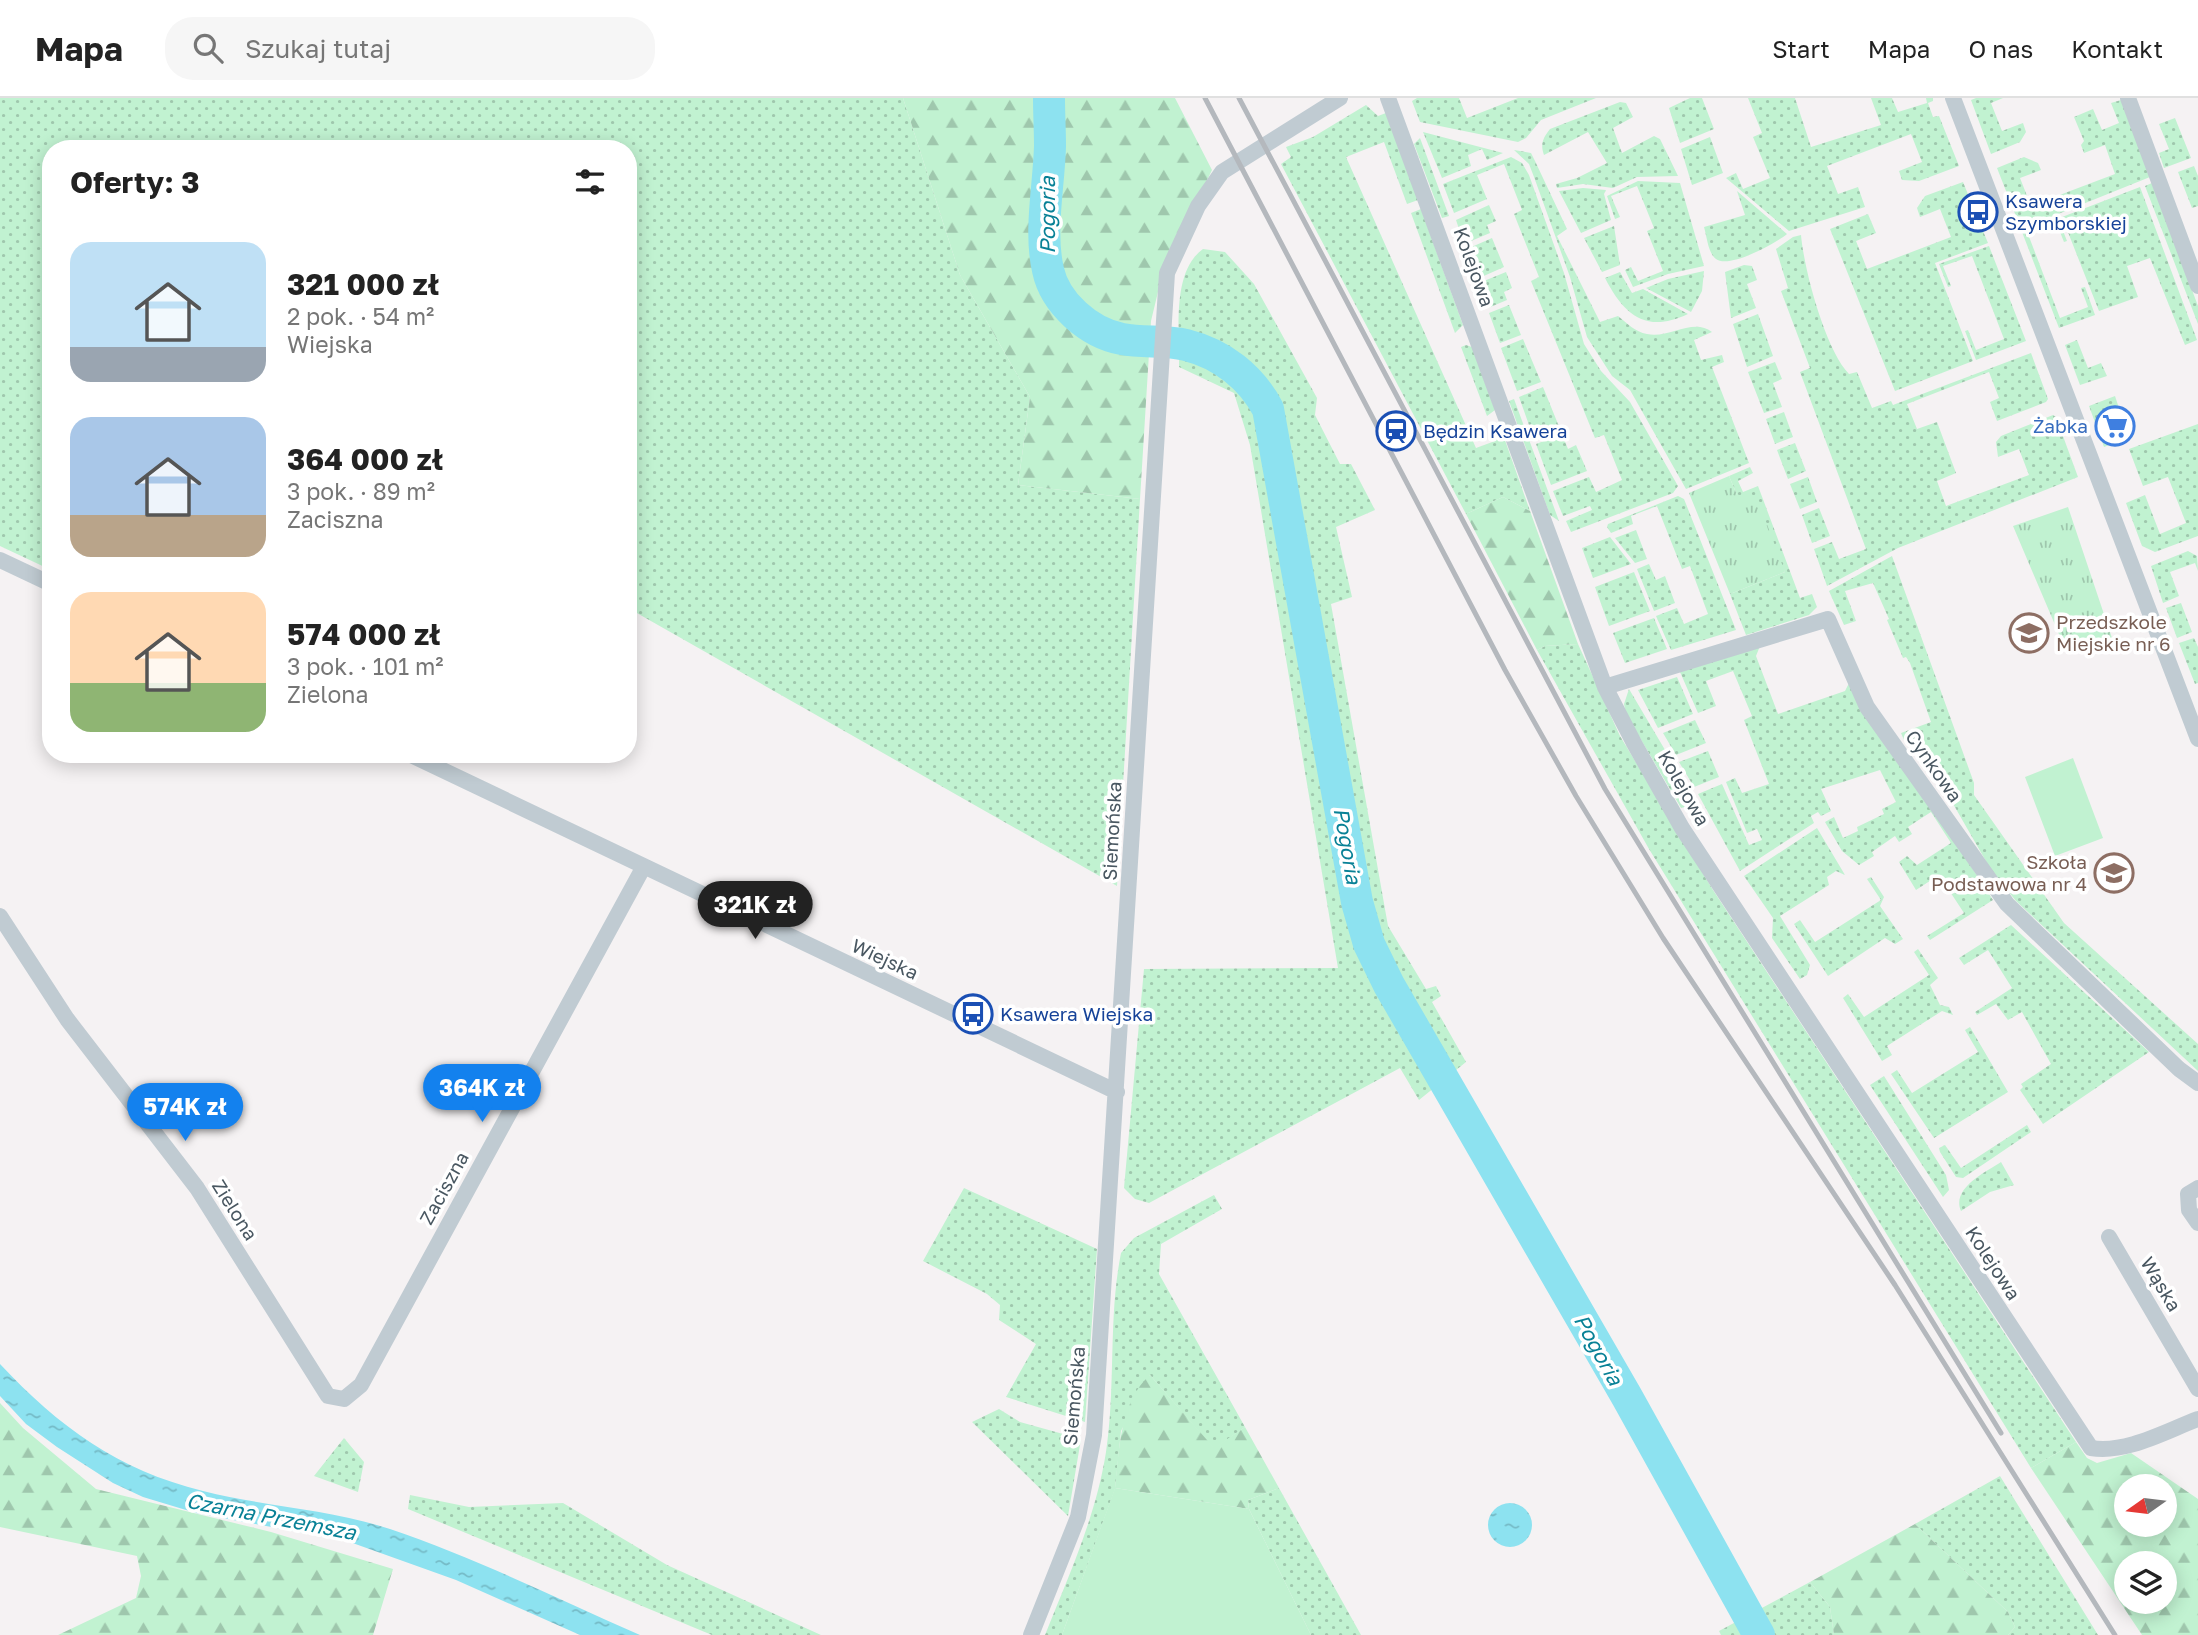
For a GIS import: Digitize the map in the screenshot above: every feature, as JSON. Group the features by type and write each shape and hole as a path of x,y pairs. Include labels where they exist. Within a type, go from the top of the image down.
{"street":[{"name":"Siemońska","path":"1031,1635 1078,1517 1094,1435 1167,273 1198,206 1212,184 1229,166 1340,98"},
{"name":"Kolejowa","path":"1388,98 1605,687 1682,828 2091,1448 2104,1450 2132,1444 2198,1419"},
{"path":"1953,98 2198,739"},
{"path":"2128,98 2198,286"},
{"path":"0,560 42,580"},
{"name":"Cynkowa","path":"1605,687 1828,619 1867,707 2007,904 2179,1069 2198,1083"},
{"name":"Wiejska","path":"427,763 1117,1092"},
{"name":"Zaciszna","path":"328,1396 344,1399 361,1385 643,868"},
{"name":"Zielona","path":"0,916 67,1019 197,1188 328,1396"},
{"path":"2198,1188 2188,1194 2189,1209 2198,1223"},
{"name":"Wąska","path":"2109,1237 2198,1389"}],"green space":[{"path":"0,98 903,98 960,275 1030,397 1018,485 1140,499 1117,886 637,613 637,140 42,140 42,566 0,546"},
{"path":"903,98 1175,98 1212,170 1163,271 1151,321 1140,499 1018,485 1030,397 960,275"},
{"path":"1417,98 1459,98 1467,118 1518,98 1596,98 1541,120 1526,138 1518,142 1420,122 1412,101"},
{"path":"1690,98 1702,98 1714,129 1680,143 1669,108"},
{"path":"1748,98 1795,98 1811,147 1881,125 1871,98 1892,98 1898,112 1927,103 1926,98 1933,98 1933,101 1928,103 1933,117 1939,116 1959,166 1919,181 1902,180 1899,171 1922,162 1911,134 1827,166 1838,194 1858,187 1865,207 1789,231 1726,178 1736,173 1743,189 1770,178 1753,137 1762,133"},
{"path":"2003,98 1991,103 2002,131 2023,123 2026,132 2020,142 1991,154 1971,100"},
{"path":"2121,100 2150,177 2021,229 1997,168 2024,157 2038,163 2041,170 2020,178 2031,206 2115,174 2105,145 2084,153 2081,145 2084,141 2074,117 2093,109 2102,130 2119,123 2111,103"},
{"path":"1620,102 1626,103 1633,117 1613,128 1622,153 1654,136 1660,139 1678,176 1637,177 1613,188 1583,184 1557,188 1556,184 1577,178 1607,163 1588,132 1544,155 1542,144 1550,129"},
{"path":"1366,105 1378,116 1386,113 1418,200 1407,204 1384,142 1346,157 1476,448 1495,441 1491,429 1500,426 1530,511 1503,497 1466,514 1281,164 1291,157 1286,147 1313,137"},
{"path":"2175,118 2191,158 2164,168 2159,153 2169,149 2159,124"},
{"path":"1423,132 1503,153 1487,160 1482,149 1468,155 1471,166 1442,178"},
{"path":"1710,137 1723,173 1692,185 1681,149"},
{"path":"1420,138 1449,216 1442,218 1414,144"},
{"path":"1514,150 1531,153 1567,229 1557,236 1600,322 1618,316 1635,329 1655,335 1689,327 1705,328 1712,332 1694,340 1701,360 1722,355 1724,362 1712,367 1749,463 1686,489 1630,390 1612,376 1587,337 1570,277 1529,164"},
{"path":"1511,157 1522,163 1529,175 1564,273 1584,344 1601,371 1630,402 1678,486 1673,493 1571,532 1566,521 1592,510 1590,506 1563,516 1553,491 1589,477 1596,492 1622,480 1604,435 1595,438 1531,281 1539,277 1514,214 1522,210 1504,164 1477,175 1487,199 1454,213 1443,184"},
{"path":"2194,166 2198,176 2198,206 2192,208 2178,172"},
{"path":"1638,181 1680,183 1704,266 1668,274 1633,287 1625,270 1631,267 1638,281 1663,271 1647,231 1654,228 1637,186 1611,196 1620,217 1615,219 1607,196"},
{"path":"1963,182 1988,243 1935,263 1973,361 1895,391 1830,229 1868,214 1876,233 1856,241 1867,269 1951,237 1940,209 1920,217 1917,208 1925,196"},
{"path":"2152,183 2198,306 2198,324 2145,186"},
{"path":"2140,187 2197,340 2185,345 2150,258 2127,266 2138,297 2099,311 2062,217"},
{"path":"1583,188 1606,190 1604,194 1611,220 1581,233 1559,191"},
{"path":"1737,191 1787,234 1752,254 1722,261 1711,253 1704,227 1745,215"},
{"path":"1489,205 1496,221 1487,225 1490,233 1464,244 1456,220"},
{"path":"1421,209 1463,325 1455,333 1411,213"},
{"path":"2058,218 2067,241 2064,242 2056,222 2028,234 2060,318 2088,307 2081,288 2085,287 2095,315 2059,328 2022,232"},
{"path":"1614,226 1620,265 1602,272 1584,238"},
{"path":"1801,235 1806,268 1824,328 1840,362 1849,374 1857,372 1872,408 1891,401 1893,405 2031,353 2048,399 2046,402 1997,421 1990,402 1999,398 1989,372 1907,404 1917,429 1937,422 1956,473 1937,481 1946,506 2029,475 2019,449 1998,457 1996,442 2001,436 2053,415 2078,477 1898,548 1827,586 1814,549 1832,542 1839,559 1866,549 1800,372 1810,368 1781,291 1788,288 1776,249 1793,237"},
{"path":"1492,238 1504,267 1477,279 1467,249"},
{"path":"1989,246 2026,341 1976,360 1965,331 1968,330 1976,350 2004,339 1972,256 1943,266 1951,286 1948,287 1939,264"},
{"path":"1203,249 1225,252 1254,284 1317,398 1315,415 1340,464 1351,464 1375,510 1336,527 1352,597 1331,604 1388,926 1426,989 1436,986 1441,996 1432,1002 1466,1062 1419,1100 1400,1068 1149,1203 1135,1199 1124,1188 1144,969 1338,968 1250,445 1234,393 1179,367 1179,304 1182,287 1193,259"},
{"path":"1744,265 1752,266 1757,280 1747,284 1756,308 1731,318 1725,272"},
{"path":"1704,271 1702,291 1691,312 1646,288 1668,279"},
{"path":"1506,272 1512,288 1504,292 1507,300 1488,308 1479,283"},
{"path":"1620,272 1632,293 1643,289 1688,314 1660,322 1638,317 1620,302 1605,278"},
{"path":"1509,305 1521,335 1500,343 1489,313"},
{"path":"1758,314 1773,356 1747,367 1733,324"},
{"path":"1523,339 1541,382 1517,391 1501,348"},
{"path":"2077,340 2088,368 2101,363 2107,376 2080,385 2065,345"},
{"path":"1461,347 1472,347 1495,410 1487,416"},
{"path":"1775,362 1782,379 1773,383 1782,407 1764,413 1748,372"},
{"path":"1543,387 1560,429 1534,439 1519,397"},
{"path":"2115,396 2119,408 2106,413 2117,442 2104,447 2089,406"},
{"path":"1514,399 1559,521 1550,515 1509,401"},
{"path":"1784,412 1793,437 1775,444 1766,419"},
{"path":"2198,424 2198,536 2155,552 2142,546 2126,503 2145,495 2160,534 2186,523 2168,477 2143,486 2129,449"},
{"path":"1562,434 1568,449 1576,445 1587,471 1551,485 1536,444"},
{"path":"1795,443 1806,471 1788,479 1777,450"},
{"path":"1750,467 1753,473 1738,481 1743,492 1758,486 1800,598 1812,594 1817,607 1809,615 1746,635 1730,594 1785,572 1737,495 1729,476"},
{"path":"1729,476 1737,495 1757,498 1785,572 1730,594 1689,493"},
{"path":"1808,477 1817,502 1800,509 1790,484"},
{"path":"1678,496 1684,499 1736,630 1671,650 1656,616 1677,608 1684,624 1708,614 1690,566 1682,569 1657,506 1631,516 1633,524 1611,533 1607,527 1608,524"},
{"path":"1503,497 1530,511 1578,644 1545,646 1537,650 1466,514"},
{"path":"2068,507 2112,638 2067,653 2013,526"},
{"path":"1819,508 1830,536 1812,543 1802,515"},
{"path":"1636,530 1647,559 1635,563 1615,538"},
{"path":"1610,537 1631,564 1593,578 1582,548"},
{"path":"2188,551 2197,556 2198,571 2195,563 2170,572 2179,596 2163,603 2151,566"},
{"path":"1892,556 1974,783 1974,795 2064,923 2198,1044 2198,1071 2016,901 1991,870 1952,802 1953,792 1922,744 1904,740 1901,733 1931,722 1910,663 1906,657 1903,658 1873,583 1845,591 1856,621 1844,625 1829,591"},
{"path":"1649,564 1656,580 1665,576 1675,603 1654,611 1637,569"},
{"path":"1634,572 1650,611 1609,626 1595,587"},
{"path":"2181,603 2192,632 2177,638 2166,608"},
{"path":"1654,618 1667,649 1625,663 1613,633"},
{"path":"2194,638 2198,647 2198,683 2195,684 2179,643"},
{"path":"1578,644 1620,736 1713,890 2076,1442 2031,1468 1649,849 1537,650 1545,646"},
{"path":"1760,646 1756,656 1778,714 1845,691 1850,681 1993,900 1930,940 1927,936 1964,913 1939,875 1916,890 1899,862 1907,856 1917,865 1951,843 1931,812 1908,827 1912,834 1899,842 1895,836 1872,852 1874,856 1859,865 1842,851 1825,822 1834,817 1843,838 1858,831 1857,827 1884,814 1882,809 1896,802 1880,770 1821,789 1831,811 1821,816 1818,812 1811,816 1814,823 1740,871 1698,794 1722,784 1749,845 1762,840 1757,829 1747,833 1726,782 1735,778 1742,793 1769,784 1744,720 1752,716 1733,671 1706,681 1716,706 1698,713 1680,672"},
{"path":"1677,677 1693,714 1658,728 1638,690"},
{"path":"1629,689 1697,804 1681,808 1626,714 1624,704"},
{"path":"1695,720 1706,743 1676,755 1663,733"},
{"path":"1708,751 1719,777 1694,787 1679,762"},
{"path":"2073,758 2103,838 2055,856 2025,777"},
{"path":"1817,828 1845,875 1836,871 1827,877 1829,885 1780,916 1810,965 1807,975 1800,979 1772,938 1773,918 1744,876"},
{"path":"1871,877 1884,897 1880,906 1903,939 1895,944 1885,938 1828,976 1794,924 1800,920 1815,942 1881,900 1867,879"},
{"path":"2011,925 2149,1052 2043,1124 2020,1090 2023,1087 2021,1084 2051,1064 2022,1012 2008,1020 1996,1004 1977,1015 1975,1012 2012,988 1988,950 1964,965 1959,958"},
{"path":"1918,949 1938,978 1930,985 1940,1005 1949,1007 1953,1015 1942,1011 1887,1046 1892,1055 1882,1061 1843,998 1848,994 1864,1017 1929,975 1914,952"},
{"path":"1970,1027 2008,1092 1934,1138 1891,1074 1897,1070 1912,1093 1978,1052 1965,1030"},
{"path":"1884,1076 1946,1175 1949,1190 1943,1197 1870,1085"},
{"path":"2027,1125 2031,1132 1963,1178 1956,1177 1940,1152 1939,1148 1945,1145 1961,1168"},
{"path":"2001,1162 2014,1185 1990,1192 1961,1211 1959,1203 1965,1188"},
{"path":"964,1188 1097,1249 1085,1422 1006,1397 1036,1344 999,1320 1000,1305 987,1294 923,1261"},
{"path":"1214,1195 1222,1209 1161,1244 1159,1274 1245,1427 1214,1449 1150,1375 1121,1431 1115,1489 1062,1635 1045,1635 1081,1545 1096,1499 1106,1452 1115,1302 1121,1253 1134,1238"},
{"path":"1150,1375 1214,1448 1245,1427 1279,1488 1248,1500 1249,1509 1115,1488 1127,1412 1132,1398"},
{"path":"0,1403 23,1428 96,1489 271,1532 393,1569 373,1635 58,1635 136,1598 141,1576 137,1556 0,1527"},
{"path":"999,1409 1020,1422 1081,1439 1068,1516 972,1422"},
{"path":"344,1438 364,1462 358,1492 314,1476"},
{"path":"2076,1442 2087,1458 2097,1463 2131,1453 2162,1474 2114,1474 2114,1537 2177,1537 2177,1485 2198,1499 2198,1635 2142,1635 2128,1614 2177,1614 2177,1551 2114,1551 2114,1593 2031,1468"},
{"path":"2000,1476 2098,1635 2008,1635 2015,1627 2008,1612 1915,1524"},
{"path":"1115,1488 1249,1509 1311,1635 1062,1635"},
{"path":"1279,1488 1361,1635 1311,1635 1249,1509 1248,1500"},
{"path":"410,1495 469,1507 563,1503 667,1565 821,1635 712,1635 408,1509"},
{"path":"1915,1524 2008,1612 2015,1627 2008,1635 1834,1635 1830,1607 1810,1582"},
{"path":"1810,1582 1830,1607 1834,1635 1721,1635 1719,1631"}],"water":[{"name":"Czarna Przemsza","path":"0,1364 22,1387 68,1426 117,1458 144,1471 203,1491 344,1517 390,1529 485,1566 640,1635 580,1635 456,1580 347,1541 196,1513 143,1497 113,1483 26,1424 0,1396"},
{"path":"1510,1503 1526,1509 1532,1525 1526,1541 1510,1547 1494,1541 1488,1525 1494,1509"}],"waterway":[{"name":"Pogoria","path":"1049,98 1050,146 1044,239 1052,282 1075,315 1110,336 1186,345 1212,354 1244,377 1268,409 1357,902 1369,944 1389,985 1627,1397 1759,1635"}],"railway":[{"path":"1205,98 1505,670 1576,796 1663,938 1895,1285 2115,1635"},
{"path":"1239,98 1605,789 2001,1433"}],"place":[{"name":"Ksawera Szymborskiej","path":"1978,212"},
{"name":"Żabka","path":"2115,426"},
{"name":"Będzin Ksawera","path":"1396,431"},
{"name":"Przedszkole Miejskie nr 6","path":"2029,633"},
{"name":"Szkoła Podstawowa nr 4","path":"2114,873"},
{"name":"Ksawera Wiejska","path":"973,1014"}]}
